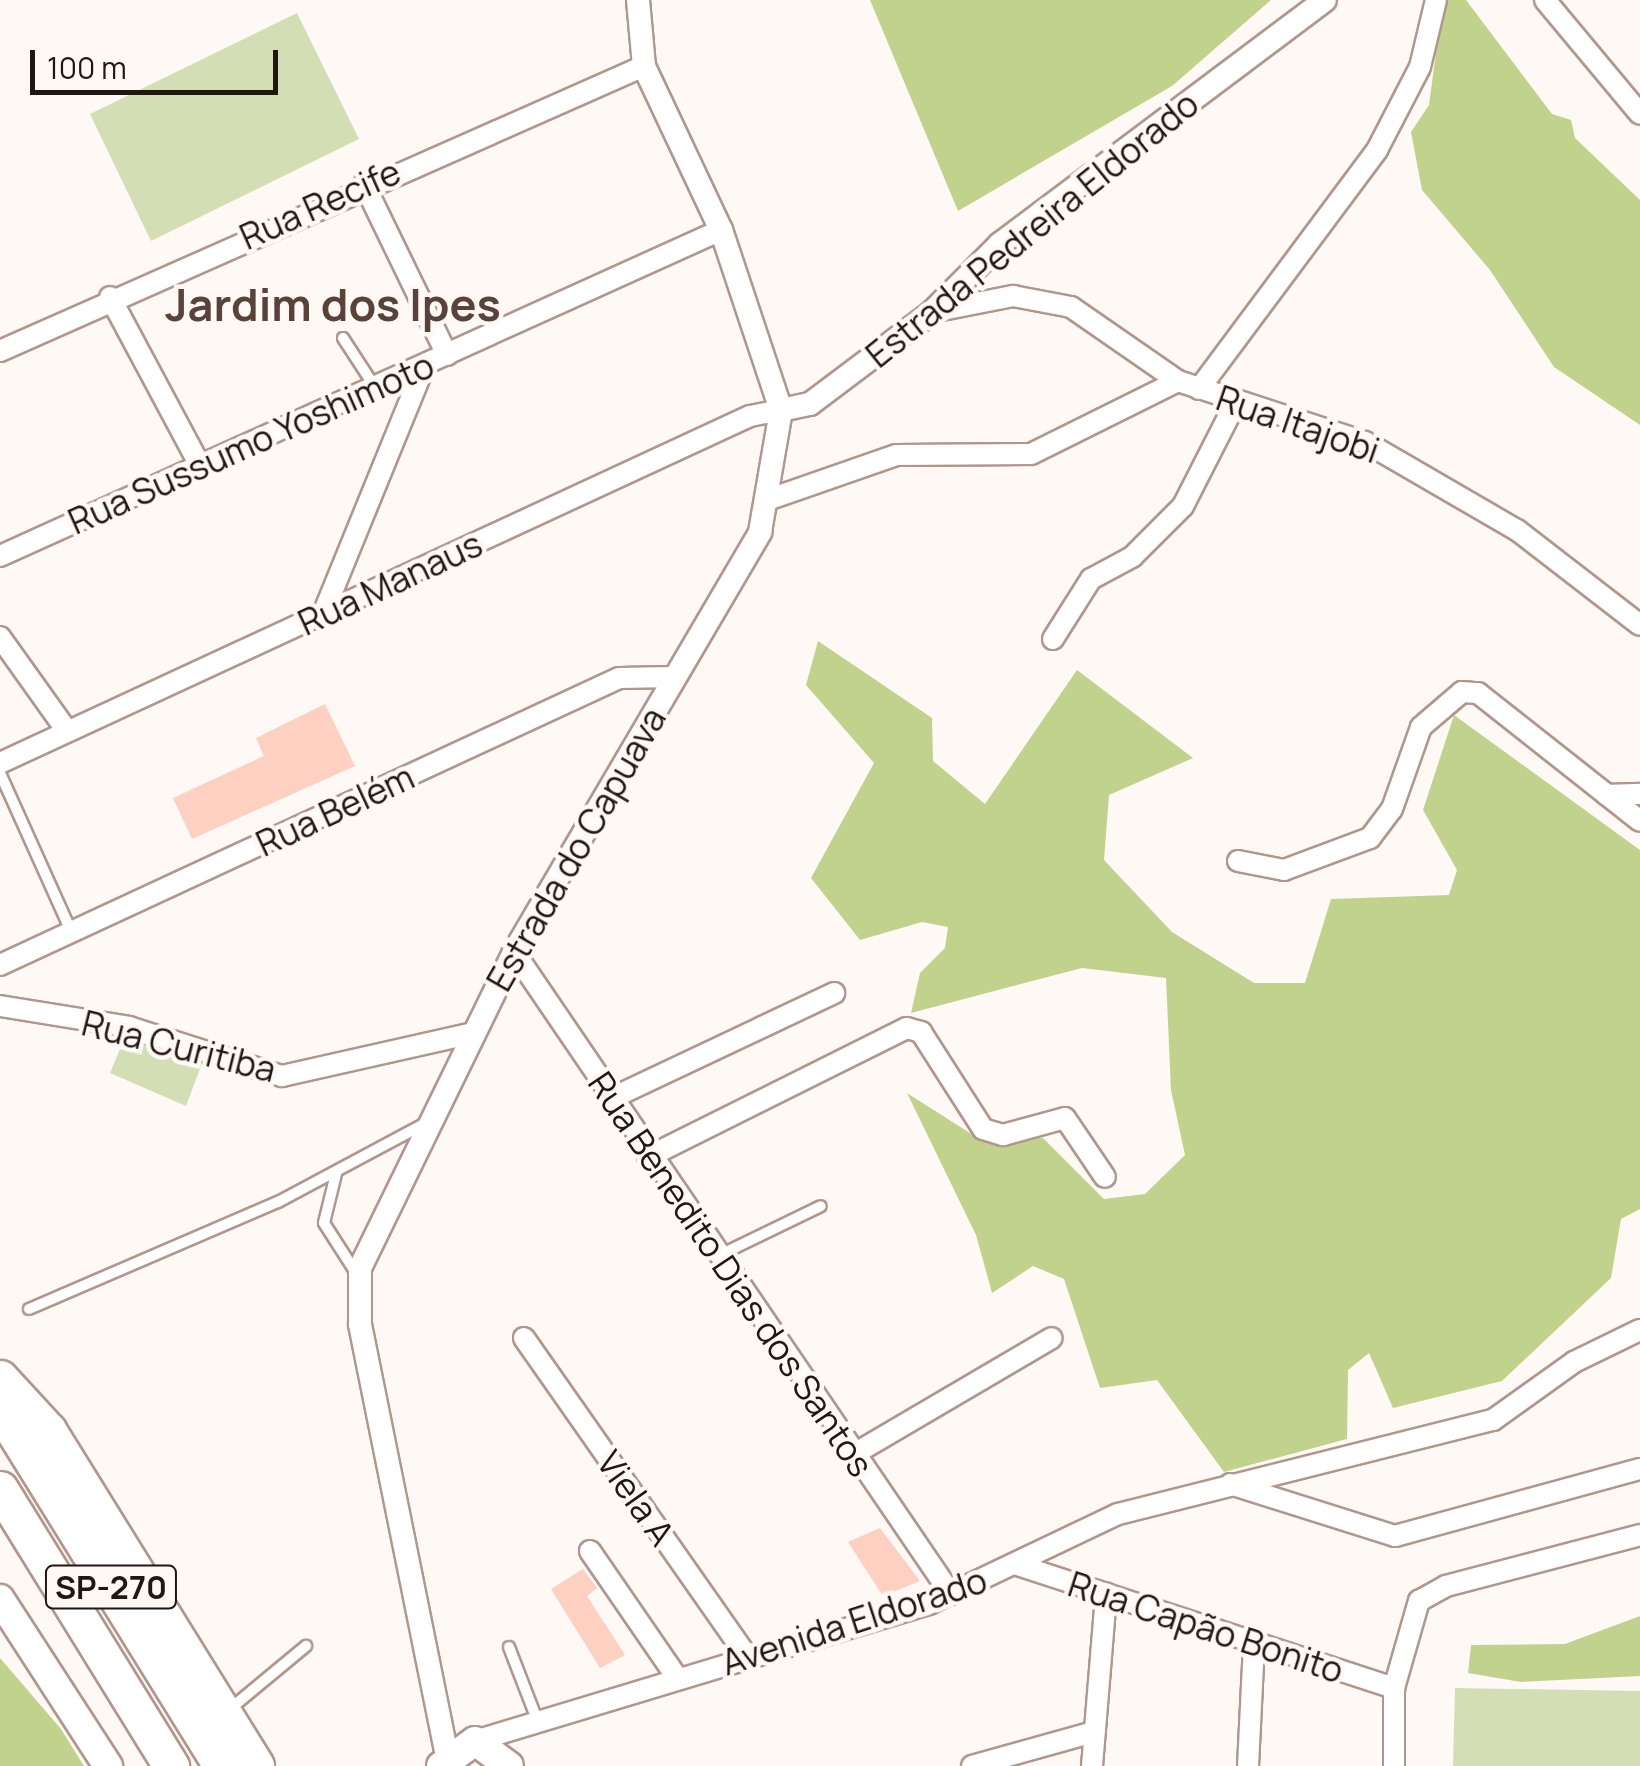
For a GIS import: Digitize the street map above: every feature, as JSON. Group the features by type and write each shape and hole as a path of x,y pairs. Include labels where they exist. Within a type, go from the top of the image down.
{"highway":[{"path":"0,1378 48,1430 256,1766"},
{"name":"SP-270","path":"0,1409 222,1766"},
{"name":"SP-270","path":"0,1489 170,1766"}],"main road":[{"path":"0,1510 75,1610"},
{"path":"0,1599 108,1766"},
{"path":"448,1763 474,1741 507,1765"}],"street":[{"name":"Estrada do Capuava","path":"448,1763 360,1324 359,1277 430,1121 514,952 674,677 770,500 781,410 721,230 644,66 638,0"},
{"name":"Estrada Pedreira Eldorado","path":"781,410 810,404 932,312 1000,244 1325,0"},
{"path":"1199,389 1377,150 1420,67 1436,0"},
{"path":"1545,0 1640,114"},
{"name":"Rua Recife","path":"2,346 364,184 644,66"},
{"path":"364,184 448,355"},
{"name":"Rua Sussumo Yoshimoto","path":"0,556 199,464 423,370 721,230"},
{"name":"Rua Itajobi","path":"932,312 1041,297 1097,323 1178,381 1365,442 1516,530 1640,625"},
{"path":"110,298 199,464"},
{"path":"324,614 423,370"},
{"path":"770,500 896,455 1030,454 1178,381"},
{"path":"1053,639 1091,579 1132,556 1184,506 1236,402"},
{"name":"Rua Manaus","path":"0,762 750,416 781,410"},
{"path":"0,637 67,732"},
{"name":"Rua Belém","path":"0,965 619,678 674,677"},
{"path":"1238,861 1284,870 1370,838 1392,810 1421,728 1451,696 1478,693 1640,821"},
{"path":"1607,796 1640,794"},
{"name":"Rua Benedito Dias dos Santos","path":"514,952 648,1157 951,1594"},
{"path":"610,1098 834,992"},
{"name":"Rua Curitiba","path":"0,1006 129,1028 282,1076 474,1033"},
{"path":"648,1157 907,1028 920,1032 984,1128 1003,1135 1065,1118 1105,1177"},
{"name":"Avenida Eldorado","path":"474,1741 951,1594 1018,1565 1094,1522 1229,1484 1493,1420 1640,1330"},
{"name":"Viela A","path":"524,1338 748,1658"},
{"path":"854,1454 1052,1338"},
{"path":"1229,1484 1395,1536 1640,1469"},
{"path":"1394,1766 1394,1688 1400,1654 1413,1612 1432,1592 1640,1535"},
{"path":"590,1551 678,1679"},
{"name":"Rua Capão Bonito","path":"1018,1565 1394,1688"},
{"path":"1092,1766 1106,1594"},
{"path":"1248,1766 1254,1642"},
{"path":"441,1716 474,1741"},
{"path":"507,1765 534,1724"},
{"path":"972,1766 1094,1732"}],"lane":[{"path":"343,338 377,390"},
{"path":"0,773 71,932"},
{"path":"29,1309 336,1174 430,1121"},
{"path":"336,1174 324,1222 359,1277"},
{"path":"717,1256 821,1206"},
{"path":"226,1714 306,1646"},
{"path":"509,1647 534,1724"}],"green space":[{"path":"870,0 1271,0 1172,86 958,211"},
{"path":"1443,0 1466,0 1552,114 1571,120 1575,138 1640,200 1640,425 1554,367 1490,270 1422,190 1411,132 1429,105"},
{"path":"297,13 359,139 151,241 90,114"},
{"path":"818,641 932,718 933,761 985,804 1077,670 1193,758 1109,795 1104,860 1172,932 1254,983 1305,983 1331,899 1449,895 1457,870 1423,810 1454,715 1640,850 1640,1209 1621,1219 1611,1278 1502,1381 1393,1408 1369,1353 1348,1370 1347,1439 1224,1472 1157,1380 1100,1388 1064,1279 1033,1266 992,1293 976,1235 907,1093 984,1142 1043,1138 1104,1199 1145,1194 1185,1155 1171,1090 1166,978 1082,968 911,1013 920,973 945,948 948,927 922,922 860,940 811,878 874,763 806,685"},
{"path":"127,1032 204,1058 186,1106 110,1073"},
{"path":"1640,1616 1640,1676 1521,1682 1468,1673 1471,1645 1565,1644"},
{"path":"0,1658 61,1729 84,1766 0,1766"},
{"path":"1455,1688 1640,1691 1640,1766 1453,1766"}],"building":[{"path":"325,704 355,766 192,839 173,798 264,756 256,738"},
{"path":"880,1528 920,1581 883,1596 848,1542"},
{"path":"583,1569 597,1588 587,1596 625,1655 600,1668 551,1589"}],"district":[{"name":"Jardim dos Ipes","path":"333,305"}]}
